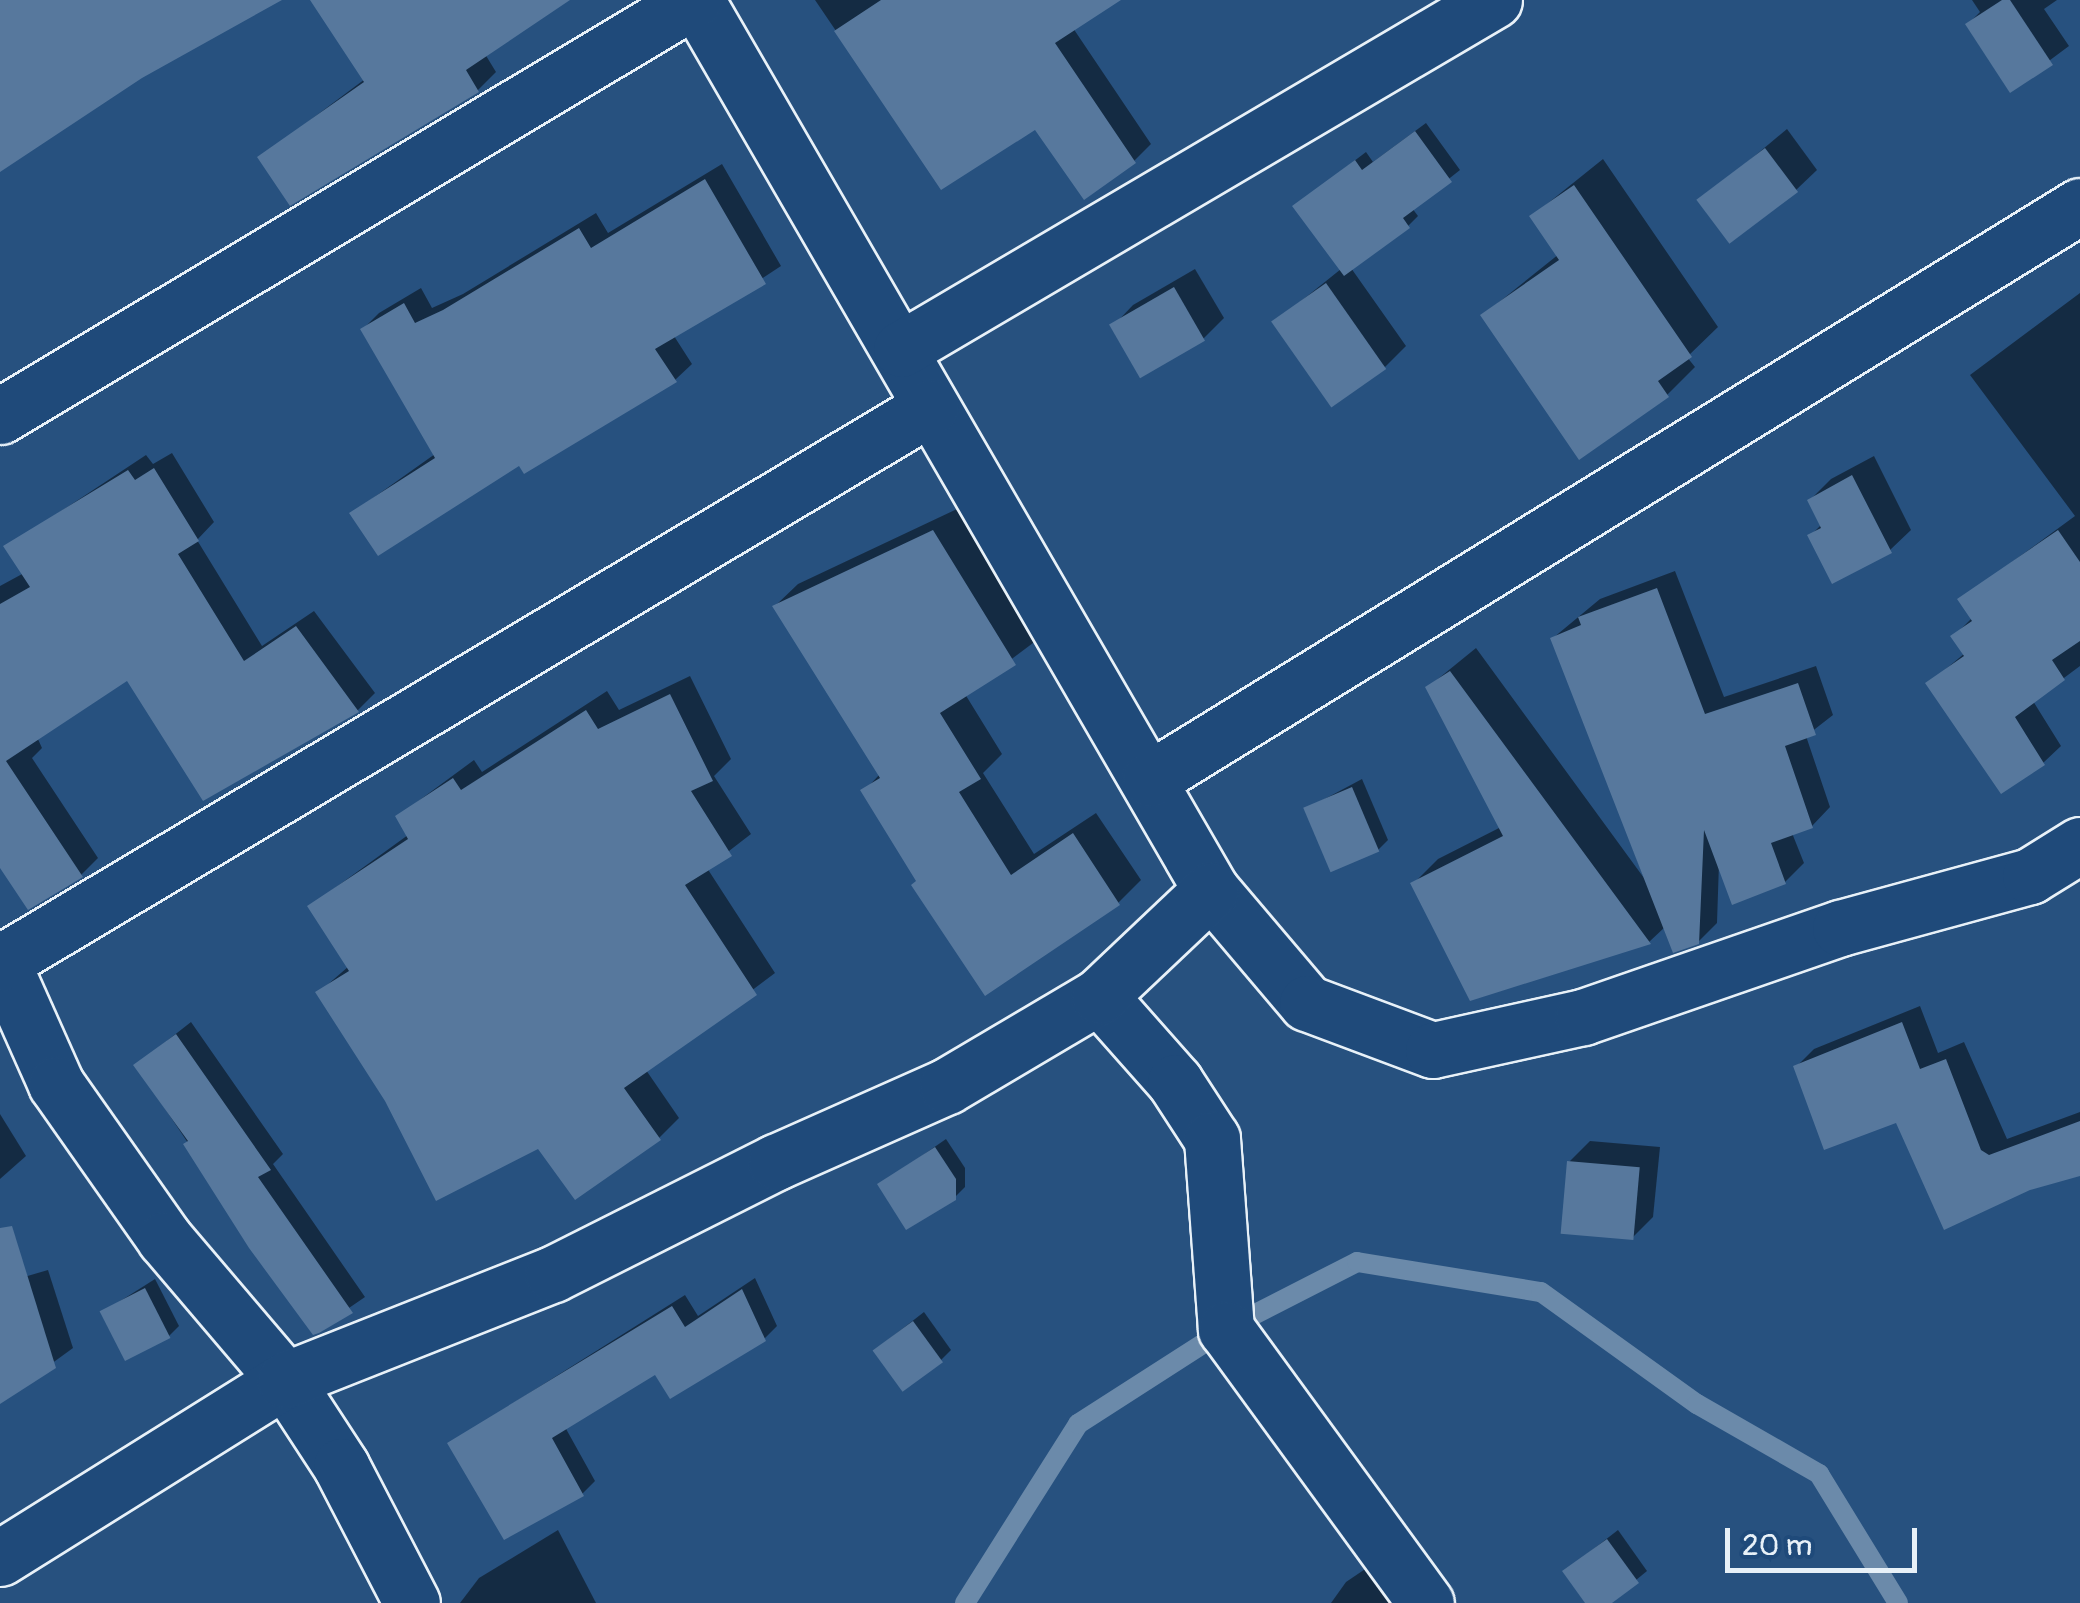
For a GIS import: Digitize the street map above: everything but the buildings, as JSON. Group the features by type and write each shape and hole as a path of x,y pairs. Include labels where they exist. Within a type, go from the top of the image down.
{"street":[{"path":"0,416 695,0 901,349 1211,890 1307,1004 1433,1050 1583,1017 1840,928 2030,876 2080,845"},
{"path":"901,349 1494,0"},
{"path":"1150,779 2080,206"},
{"path":"412,1603 341,1466 285,1380 165,1238 56,1084 1,961 931,407"},
{"path":"0,1558 285,1380 553,1274 776,1162 947,1086 1100,996 1211,890"},
{"path":"1100,996 1175,1082 1212,1138 1226,1330 1426,1603"}],"waterway":[{"path":"965,1603 1078,1424 1226,1329 1357,1262 1541,1292 1697,1404 1819,1474 1898,1603"}]}
